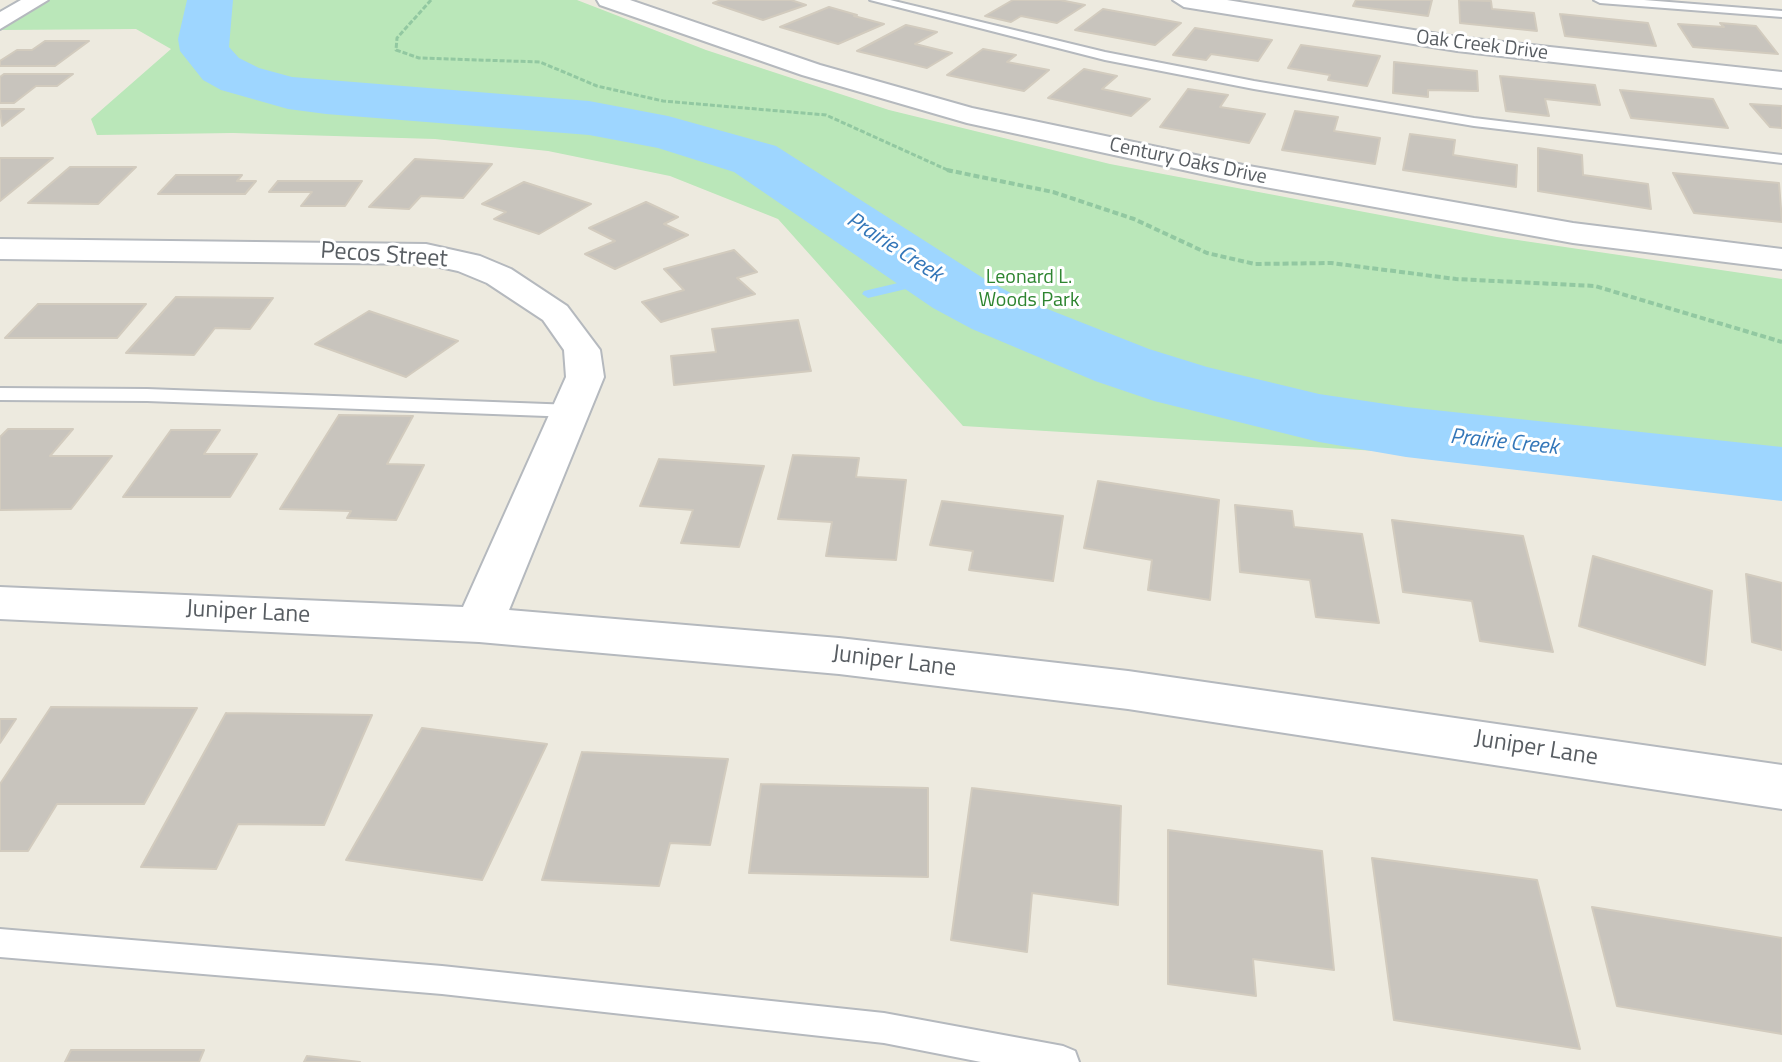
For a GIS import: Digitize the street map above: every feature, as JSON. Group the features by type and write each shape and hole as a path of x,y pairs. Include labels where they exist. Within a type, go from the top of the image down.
{"street":[{"path":"0,22 37,0"},
{"name":"Century Oaks Drive","path":"608,0 811,70 967,115 1243,174 1573,233 1782,259"},
{"name":"Oak Creek Drive","path":"1184,0 1457,44 1782,80"},
{"name":"Pecos Street","path":"0,249 380,251 426,254 468,263 499,276 555,313 582,350 585,377 479,625"},
{"name":"Juniper Lane","path":"0,603 479,625 839,656 1128,690 1782,787"}],"lane":[{"path":"876,0 1074,49 1254,85 1474,122 1782,159"},
{"path":"1600,0 1782,14"},
{"path":"0,394 147,395 573,411"},
{"path":"0,943 442,980 853,1024 1063,1062"}],"path":[{"path":"431,0 397,38 396,50 419,58 540,62 597,86 663,101 826,115 870,132 900,151 956,173 1053,192 1134,219 1207,253 1255,264 1331,263 1456,279 1595,286 1782,342"}],"green space":[{"name":"Leonard L. Woods Park","path":"43,0 577,0 706,50 889,110 1110,164 1497,237 1782,279 1782,493 1427,454 963,426 778,219 670,176 548,151 435,139 233,133 97,135 91,119 171,49 136,29 0,30"}],"building":[{"path":"721,0 791,0 806,5 763,20 713,3"},
{"path":"1013,0 1060,0 1085,5 1057,23 1021,16 1011,22 985,16"},
{"path":"1356,0 1432,0 1428,16 1353,6"},
{"path":"1459,0 1491,1 1492,9 1534,13 1537,31 1460,23"},
{"path":"829,7 884,24 838,44 780,27"},
{"path":"1103,9 1181,23 1155,45 1075,30"},
{"path":"1560,14 1648,23 1656,46 1565,36"},
{"path":"1720,23 1756,26 1778,54 1693,47 1678,24 1724,27"},
{"path":"906,25 937,32 915,44 952,53 927,68 857,51"},
{"path":"1195,28 1272,40 1258,61 1211,54 1206,60 1173,55"},
{"path":"45,41 89,41 55,66 0,66 0,61 17,50 32,50"},
{"path":"1301,45 1380,56 1367,86 1328,80 1330,75 1288,68"},
{"path":"983,49 1016,55 1007,62 1049,70 1024,91 947,75"},
{"path":"1394,62 1477,71 1478,91 1428,90 1428,97 1393,93"},
{"path":"1084,69 1117,76 1102,89 1150,99 1131,116 1048,98"},
{"path":"4,74 73,74 57,86 36,86 14,103 0,103 0,77"},
{"path":"1500,76 1595,85 1600,105 1545,99 1549,116 1506,111"},
{"path":"1188,89 1228,95 1220,107 1265,114 1249,143 1160,127"},
{"path":"1620,90 1713,99 1728,128 1631,118"},
{"path":"1750,104 1782,106 1782,128 1770,127"},
{"path":"0,109 24,109 2,126"},
{"path":"1295,111 1338,117 1334,131 1380,138 1375,164 1282,150"},
{"path":"1410,134 1455,140 1453,155 1517,165 1516,187 1403,170"},
{"path":"1538,148 1582,155 1583,175 1648,184 1651,209 1538,191"},
{"path":"0,158 53,158 0,201"},
{"path":"415,159 492,164 463,198 421,196 409,209 369,207"},
{"path":"70,167 136,167 98,204 28,203"},
{"path":"1673,173 1779,183 1782,222 1694,213"},
{"path":"176,175 242,175 237,181 256,181 245,194 158,194"},
{"path":"278,181 362,181 345,206 301,206 312,192 269,192"},
{"path":"524,182 591,204 539,234 494,219 506,212 482,204"},
{"path":"646,202 678,217 664,224 688,235 615,269 585,254 615,241 589,228"},
{"path":"734,250 757,272 737,278 755,294 661,322 642,302 684,290 664,269"},
{"path":"176,297 273,298 250,329 215,328 194,355 126,353"},
{"path":"38,304 146,304 117,338 5,338"},
{"path":"369,311 458,341 406,377 315,344"},
{"path":"798,320 811,371 674,385 671,356 716,352 712,329"},
{"path":"339,415 413,416 387,464 424,465 396,520 347,518 351,511 280,509"},
{"path":"8,429 73,429 50,456 112,456 71,509 0,510 0,437"},
{"path":"171,430 220,430 204,454 257,454 230,497 123,497"},
{"path":"793,455 859,458 856,477 906,480 896,560 826,556 832,522 778,519"},
{"path":"659,459 764,466 739,547 681,543 693,510 640,506"},
{"path":"1098,481 1219,500 1210,600 1148,590 1152,560 1084,548"},
{"path":"942,501 1063,516 1053,581 969,570 973,551 930,545"},
{"path":"1235,505 1292,511 1294,527 1362,534 1379,623 1316,617 1310,580 1240,572"},
{"path":"1392,520 1523,536 1553,652 1480,641 1472,601 1403,592"},
{"path":"1593,556 1712,591 1705,665 1579,626"},
{"path":"1746,574 1782,583 1782,650 1752,642"},
{"path":"51,707 197,708 144,804 57,804 28,851 0,851 0,784"},
{"path":"226,713 372,715 324,825 238,824 216,869 141,867"},
{"path":"0,719 16,719 0,743"},
{"path":"422,728 547,744 482,880 346,860"},
{"path":"582,752 728,759 710,845 670,843 659,886 542,880"},
{"path":"761,784 928,788 928,877 749,873"},
{"path":"972,788 1121,806 1118,905 1032,893 1027,952 951,940"},
{"path":"1168,830 1322,851 1334,970 1253,959 1256,996 1168,984"},
{"path":"1372,858 1537,880 1580,1049 1394,1020"},
{"path":"1592,907 1782,938 1782,1034 1617,1006"},
{"path":"71,1050 204,1050 199,1062 65,1062"},
{"path":"307,1056 360,1062 304,1062"}],"waterway":[{"name":"Prairie Creek","path":"210,0 203,39 205,51 221,69 240,79 288,93 326,98 589,118 668,133 755,159 958,293 997,314 1122,365 1182,384 1319,418 1406,432 1782,474"},
{"path":"868,294 936,278"}]}
